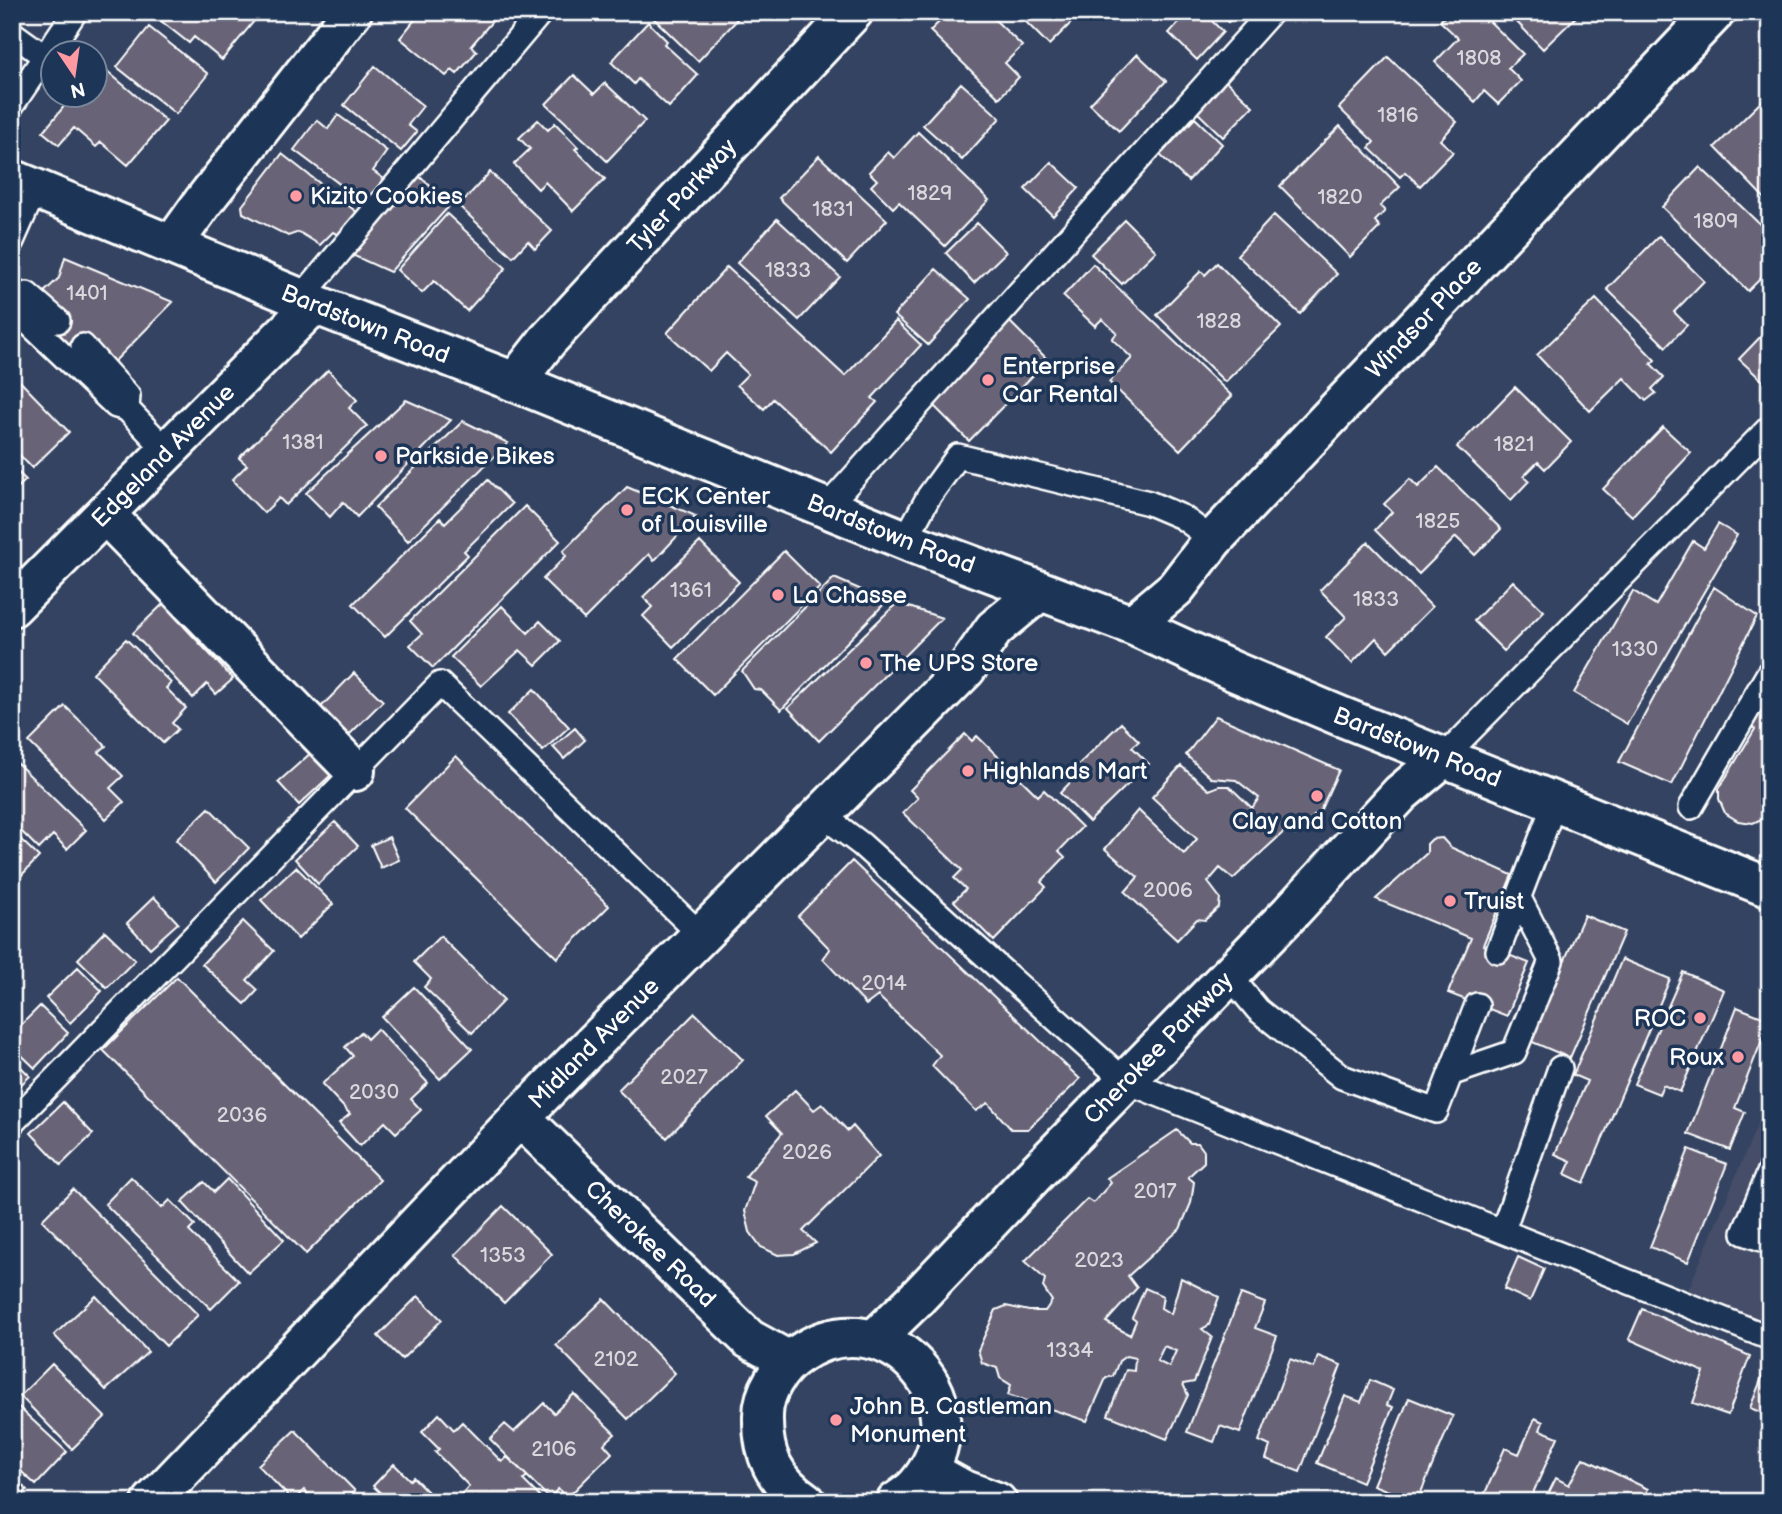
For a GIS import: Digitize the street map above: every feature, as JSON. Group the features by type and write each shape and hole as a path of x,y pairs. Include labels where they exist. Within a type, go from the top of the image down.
{"street":[{"path":"173,244 352,12"},
{"name":"Tyler Parkway","path":"515,382 547,341 853,12"},
{"name":"Windsor Place","path":"1132,625 1176,588 1213,540 1715,12"},
{"name":"Bardstown Road","path":"24,184 307,301 905,540 1132,625 1233,671 1443,758 1770,888"},
{"name":"Edgeland Avenue","path":"12,607 167,451 307,301"},
{"path":"104,514 355,771"},
{"name":"Midland Avenue","path":"152,1502 520,1117 966,669 994,629 1040,591"},
{"name":"Cherokee Parkway","path":"875,1339 1290,913 1401,793 1443,758"},
{"name":"Cherokee Road","path":"520,1117 748,1339 789,1361"},
{"path":"791,1498 772,1467 762,1440 763,1411 772,1384 789,1361 814,1343 845,1336 875,1339 900,1350 921,1368 934,1392 941,1418 938,1445 911,1490"},
{"path":"911,1490 962,1489 997,1502"}],"lane":[{"path":"57,38 75,12"},
{"path":"307,301 541,12"},
{"path":"826,508 1271,12"},
{"path":"12,33 38,52"},
{"path":"12,105 38,66"},
{"path":"12,242 24,184"},
{"path":"12,298 27,294 58,321"},
{"path":"12,307 116,406 127,409 167,451"},
{"path":"83,346 128,396 127,409"},
{"path":"1443,758 1770,427"},
{"path":"905,540 929,496 958,456 1149,503 1182,517 1213,540"},
{"path":"1691,807 1770,671"},
{"path":"12,1123 440,684 701,935"},
{"path":"1498,951 1555,802"},
{"path":"821,814 861,844 1125,1081 1770,1338"},
{"path":"1453,1073 1514,1052 1551,961 1519,898"},
{"path":"1228,975 1258,1010 1342,1077 1436,1111 1453,1073 1477,1005"},
{"path":"1503,1230 1560,1068"},
{"path":"1770,1171 1744,1233 1770,1242"}],"shaded area":[{"path":"1770,1094 1770,1329 1686,1295"}],"building":[{"path":"245,12 255,20 222,60 194,37 189,43 152,14"},
{"path":"421,12 500,12 471,46 477,51 457,74 452,70 446,76 400,38"},
{"path":"647,12 729,12 737,20 698,61"},
{"path":"949,12 987,12 1022,46 1005,63 1019,77 999,98 930,31"},
{"path":"1016,12 1082,12 1049,45"},
{"path":"1188,12 1203,12 1223,32 1197,60 1169,33"},
{"path":"1217,12 1237,12 1228,22"},
{"path":"1449,12 1480,12 1523,54 1508,68 1521,81 1498,104 1484,91 1475,102 1435,62 1458,38 1440,21"},
{"path":"1507,12 1581,12 1543,49"},
{"path":"648,22 667,41 664,44 698,75 669,107 638,79 634,84 611,62"},
{"path":"149,27 208,74 176,114 117,67"},
{"path":"1137,54 1166,81 1119,131 1090,104"},
{"path":"1388,57 1457,122 1440,140 1453,152 1420,186 1405,172 1400,177 1369,148 1374,142 1339,108"},
{"path":"375,66 423,106 408,125 417,132 401,151 344,105"},
{"path":"108,72 166,121 128,165 101,142 96,147 74,128 59,145 43,132 63,108 108,108"},
{"path":"574,75 594,94 605,83 645,121 607,161 546,104"},
{"path":"1226,81 1253,106 1223,137 1197,112"},
{"path":"961,83 1000,118 962,160 923,125"},
{"path":"1768,95 1770,97 1770,204 1715,147"},
{"path":"338,115 387,151 373,171 387,181 369,206 294,150 317,120 328,129"},
{"path":"1195,118 1222,144 1188,181 1160,155"},
{"path":"538,120 548,130 555,123 578,147 575,149 605,179 573,211 545,182 538,189 514,164 530,149 519,138"},
{"path":"1340,126 1400,187 1380,206 1385,211 1375,221 1380,227 1350,257 1280,186"},
{"path":"918,132 989,200 945,246 899,202 893,208 871,186 877,180 869,172 888,152 894,158"},
{"path":"282,154 363,217 344,238 333,232 320,245 299,232 288,236 243,213 242,206"},
{"path":"819,156 887,220 847,263 779,198"},
{"path":"1051,162 1079,188 1053,216 1025,189"},
{"path":"1700,167 1770,234 1770,282 1763,276 1748,291 1662,207"},
{"path":"412,170 451,204 390,272 343,251"},
{"path":"490,172 552,231 535,249 528,241 513,257 459,206"},
{"path":"447,214 506,268 467,311 434,281 422,293 397,270"},
{"path":"1274,215 1337,274 1300,314 1237,255"},
{"path":"777,219 840,277 799,320 737,263"},
{"path":"1125,220 1156,251 1122,284 1091,254"},
{"path":"977,223 1006,252 974,283 946,253"},
{"path":"1659,236 1704,281 1674,312 1687,325 1666,347 1607,289"},
{"path":"65,257 173,302 109,367 76,353 51,328 40,296 59,278"},
{"path":"1217,263 1281,327 1225,382 1157,315 1201,271 1205,275"},
{"path":"1093,264 1232,396 1180,450 1109,382 1132,358 1112,339 1117,333 1102,319 1095,326 1063,296"},
{"path":"727,267 845,376 896,321 921,345 872,398 877,402 831,452 773,399 764,409 737,385 748,374 726,353 709,371 667,333"},
{"path":"936,269 970,299 928,345 894,315"},
{"path":"1596,299 1655,360 1651,364 1664,377 1652,389 1656,393 1646,401 1624,378 1590,411 1537,355"},
{"name":"Enterprise Car Rental","path":"1006,318 1048,360 969,441 927,399"},
{"path":"1768,329 1770,385 1768,386 1739,359"},
{"path":"328,370 357,400 349,408 367,426 286,505 279,498 264,513 232,480 247,465 239,458"},
{"path":"12,373 69,432 32,468 12,447"},
{"path":"1515,387 1571,442 1545,469 1538,462 1524,476 1529,481 1511,500 1457,447"},
{"name":"Parkside Bikes","path":"406,400 451,420 357,517 343,502 330,517 306,493"},
{"path":"463,421 508,443 408,541 375,507"},
{"path":"1663,427 1691,453 1632,516 1603,489"},
{"path":"12,467 26,480 12,493"},
{"path":"1438,467 1501,529 1475,555 1456,537 1419,574 1375,530 1392,512 1384,504 1410,479 1418,487"},
{"path":"488,480 512,504 464,551 468,555 385,637 353,604 440,518 445,523"},
{"path":"627,487 696,516 654,561 649,554 584,619 543,579 566,556 563,551"},
{"path":"525,506 560,541 433,668 410,645 422,634 410,621"},
{"path":"1718,524 1737,535 1627,724 1574,693 1633,591 1656,605 1693,541 1704,548"},
{"path":"700,542 739,582 673,647 643,616 652,607 643,597"},
{"path":"1368,542 1432,607 1388,651 1376,638 1352,663 1326,637 1346,617 1320,590"},
{"path":"784,551 820,587 713,695 677,659"},
{"path":"834,578 887,601 781,710 761,690 754,689 742,671"},
{"path":"1513,581 1544,611 1504,651 1474,621"},
{"path":"1714,587 1757,616 1672,785 1619,762"},
{"name":"The UPS Store","path":"897,603 942,618 819,741 788,708"},
{"path":"163,604 233,679 216,694 207,684 193,698 133,633"},
{"path":"502,606 528,633 540,621 560,641 536,665 520,650 481,686 451,657"},
{"path":"126,639 171,683 166,688 186,708 172,723 178,729 163,743 93,673"},
{"path":"354,673 383,701 348,736 320,708"},
{"path":"534,689 569,727 543,751 508,714"},
{"path":"1770,693 1770,811 1766,817 1753,823 1738,821 1725,813 1719,799 1719,789 1755,729 1750,726"},
{"path":"65,706 106,746 99,752 123,776 110,788 124,802 106,819 29,742"},
{"path":"1216,716 1339,770 1321,809 1295,835 1287,829 1233,879 1220,868 1208,882 1220,898 1219,907 1205,920 1197,919 1177,940 1125,892 1138,877 1105,849 1138,810 1184,854 1197,839 1152,797 1181,766 1209,790 1229,786 1252,808 1259,798 1236,780 1211,778 1186,755"},
{"path":"1121,723 1139,741 1132,747 1149,764 1089,822 1060,793 1081,771 1077,766"},
{"path":"575,728 585,740 564,759 553,747"},
{"path":"965,734 972,741 977,736 1038,796 1044,790 1082,827 1059,851 1065,857 1041,882 1046,887 994,941 954,901 966,889 954,878 962,870 903,813 918,798 910,790"},
{"path":"312,752 332,774 299,805 278,782"},
{"path":"456,756 609,906 557,958 405,808"},
{"path":"13,759 86,830 67,849 53,835 39,849 12,822"},
{"path":"209,808 249,848 216,882 176,840"},
{"path":"335,822 358,846 318,884 295,859"},
{"path":"12,831 39,857 17,880 12,875"},
{"path":"389,837 399,860 381,868 371,845"},
{"path":"1442,838 1450,847 1512,875 1483,945 1529,963 1507,1016 1448,993 1471,938 1376,899 1427,853 1427,844 1432,839"},
{"path":"852,861 1080,1079 1028,1129 1011,1129 988,1103 976,1111 932,1066 940,1055 878,996 866,1005 823,959 830,949 798,916"},
{"path":"296,867 333,904 298,939 261,900"},
{"path":"154,897 178,923 150,948 127,923"},
{"path":"1584,915 1624,932 1570,1058 1530,1041"},
{"path":"243,921 274,951 247,980 258,990 245,1004 202,964"},
{"path":"105,931 135,960 107,988 78,959"},
{"path":"440,936 504,1000 472,1033 424,987 431,979 414,962"},
{"path":"1622,959 1670,979 1584,1183 1565,1174 1571,1161 1555,1154 1587,1081 1573,1075"},
{"path":"78,967 102,991 70,1023 46,998"},
{"path":"1683,972 1724,990 1680,1092 1663,1085 1659,1094 1634,1084"},
{"path":"177,977 380,1180 306,1254 103,1050"},
{"path":"414,987 472,1049 440,1079 382,1017"},
{"path":"40,1006 68,1033 35,1068 12,1046 12,1034"},
{"path":"1737,1007 1770,1020 1735,1108 1745,1112 1730,1150 1688,1134"},
{"path":"695,1013 743,1060 667,1138 618,1090"},
{"path":"377,1029 428,1083 411,1099 421,1110 396,1133 385,1122 360,1146 339,1123 350,1114 322,1084 353,1056 345,1047 361,1032 367,1039"},
{"path":"12,1058 30,1076 12,1093"},
{"path":"795,1090 814,1110 822,1104 848,1131 853,1126 879,1156 803,1231 816,1243 794,1254 778,1255 761,1247 750,1232 745,1211 755,1182 745,1177 782,1133 766,1116"},
{"path":"63,1102 93,1134 61,1165 31,1133"},
{"path":"1177,1130 1190,1143 1198,1143 1204,1151 1204,1162 1188,1177 1194,1182 1191,1203 1180,1229 1128,1276 1137,1288 1106,1322 1130,1335 1136,1321 1132,1318 1145,1288 1163,1296 1161,1308 1171,1314 1181,1278 1219,1297 1209,1325 1202,1329 1212,1337 1194,1382 1183,1384 1188,1395 1167,1439 1108,1415 1126,1370 1134,1371 1135,1358 1126,1356 1119,1361 1113,1376 1106,1378 1087,1421 1008,1395 1011,1385 1000,1378 997,1368 982,1363 978,1350 996,1310 1006,1306 1045,1311 1052,1301 1043,1287 1045,1279 1025,1261 1087,1199 1093,1203 1111,1183 1107,1178","holes":["1164,1346 1176,1351 1169,1367 1157,1361"]},
{"path":"1689,1149 1727,1164 1688,1262 1650,1247"},
{"path":"131,1177 162,1208 170,1200 195,1225 189,1231 239,1281 211,1309 105,1204"},
{"path":"227,1179 284,1240 248,1273 182,1202 204,1182 214,1192"},
{"path":"73,1189 198,1315 166,1346 42,1220"},
{"path":"503,1206 552,1254 504,1303 455,1255"},
{"path":"1518,1257 1544,1269 1530,1301 1504,1289"},
{"path":"1241,1294 1265,1303 1255,1328 1277,1336 1240,1433 1220,1426 1214,1442 1187,1432"},
{"path":"96,1296 148,1352 106,1390 54,1335"},
{"path":"418,1296 442,1320 402,1359 378,1336"},
{"path":"604,1299 675,1373 628,1419 556,1345"},
{"path":"1642,1309 1750,1356 1728,1415 1693,1403 1704,1372 1629,1339"},
{"path":"1318,1356 1341,1365 1300,1472 1266,1459 1270,1446 1259,1441 1290,1359 1314,1368"},
{"path":"1768,1362 1770,1363 1770,1416 1750,1408"},
{"path":"52,1364 105,1417 72,1449 20,1396"},
{"path":"1370,1380 1393,1390 1387,1405 1393,1407 1362,1482 1317,1463 1345,1396 1361,1402"},
{"path":"574,1394 615,1434 604,1444 612,1453 567,1498 558,1489 549,1498 490,1439 505,1424 514,1432 544,1403 554,1413"},
{"path":"1409,1398 1453,1416 1417,1502 1373,1485"},
{"path":"12,1401 67,1452 36,1485 12,1463"},
{"path":"439,1414 454,1430 462,1422 502,1462 507,1457 527,1476 523,1480 545,1502 454,1502 469,1486 435,1452 439,1449 422,1432"},
{"path":"1535,1418 1543,1422 1540,1430 1558,1437 1529,1502 1481,1502 1505,1448 1519,1454"},
{"path":"295,1430 355,1491 343,1502 316,1502 304,1490 293,1501 258,1465"},
{"path":"1583,1458 1648,1489 1641,1502 1544,1502 1556,1478 1569,1485"},
{"path":"394,1464 410,1480 413,1477 438,1502 384,1502 387,1499 373,1486"},
{"path":"12,1475 27,1490 16,1502 12,1502"}],"place":[{"name":"Kizito Cookies","path":"296,196"},
{"name":"Enterprise Car Rental","path":"988,380"},
{"name":"Parkside Bikes","path":"381,456"},
{"name":"ECK Center of Louisville","path":"627,510"},
{"name":"La Chasse","path":"778,595"},
{"name":"The UPS Store","path":"866,663"},
{"name":"Highlands Mart","path":"968,771"},
{"name":"Clay and Cotton","path":"1317,796"},
{"name":"Truist","path":"1450,901"},
{"name":"ROC","path":"1700,1018"},
{"name":"Roux","path":"1738,1057"},
{"name":"John B. Castleman Monument","path":"836,1420"}]}
